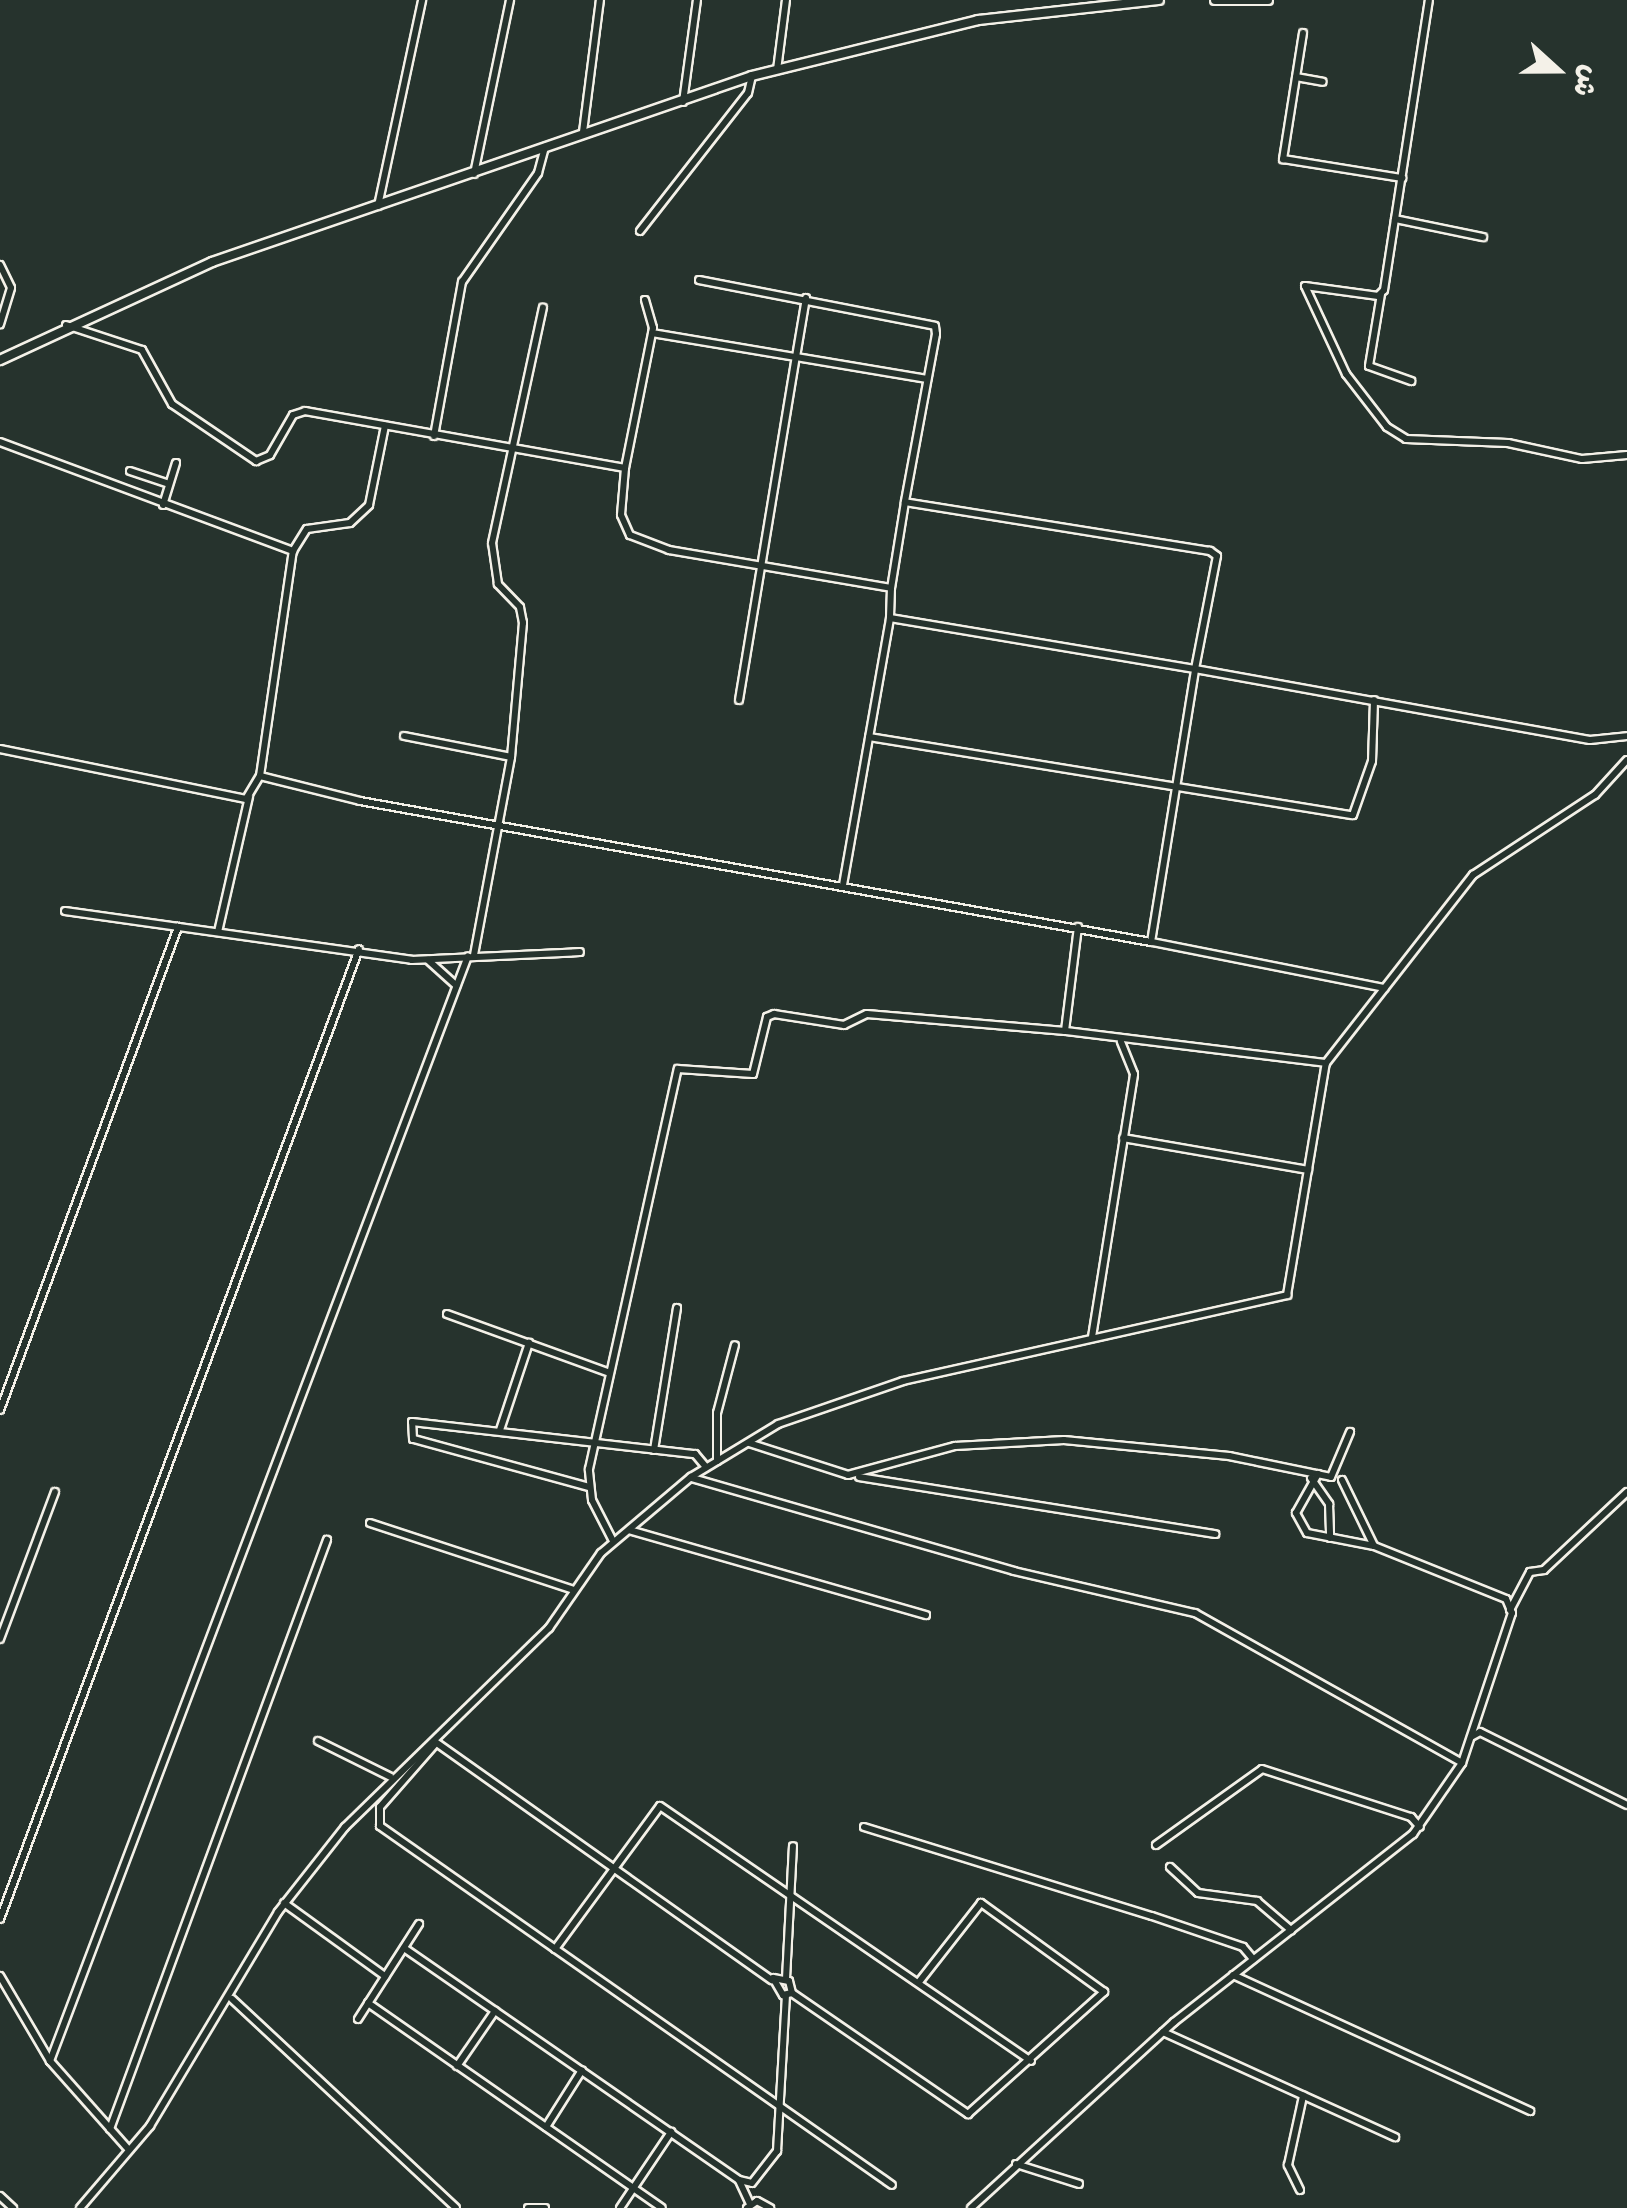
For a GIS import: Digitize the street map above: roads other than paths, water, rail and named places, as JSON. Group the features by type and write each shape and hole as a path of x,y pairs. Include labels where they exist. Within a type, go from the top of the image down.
{"street":[{"path":"378,206 422,0"},
{"path":"474,174 510,0"},
{"path":"584,132 600,0"},
{"path":"683,102 697,0"},
{"path":"777,70 786,0"},
{"path":"0,360 66,324 212,262 752,76 978,20 1159,0"},
{"path":"1214,0 1268,0"},
{"path":"1410,381 1369,366 1429,0"},
{"path":"1303,33 1283,159 1402,178"},
{"path":"640,230 748,94 752,76"},
{"path":"1296,77 1322,82"},
{"path":"434,436 462,282 538,173 545,147"},
{"path":"1395,220 1484,237"},
{"path":"0,265 11,288 0,324"},
{"path":"699,280 932,320 928,380 842,885"},
{"path":"1381,293 1306,286 1346,374 1387,427 1428,445 1508,443 1582,459 1627,455"},
{"path":"739,700 806,298"},
{"path":"645,300 652,333 626,468 622,523 636,541 760,568 891,588"},
{"path":"517,450 543,307"},
{"path":"66,324 142,350 172,404 256,461 270,455 301,411 626,468"},
{"path":"652,333 928,380"},
{"path":"218,932 250,794 260,776 293,551 307,530 350,523 369,505 385,426"},
{"path":"0,442 293,551"},
{"path":"50,2060 456,985 471,955 501,823 511,757 523,624 520,607 498,584 492,543 508,454 517,450"},
{"path":"163,504 176,463"},
{"path":"130,472 169,484"},
{"path":"905,502 1210,551 1218,556 1195,670 1151,942"},
{"path":"890,618 1374,699 1590,740 1627,736"},
{"path":"869,737 1353,816 1372,761 1374,699"},
{"path":"404,736 511,757"},
{"path":"0,749 250,794"},
{"path":"80,2208 128,2149 232,1999 284,1903 391,1776 538,1639 612,1541 691,1477 748,1442 902,1381 1287,1295 1326,1063 1473,875 1594,796 1627,760"},
{"path":"260,776 1385,988"},
{"path":"64,911 427,959 580,952"},
{"path":"0,1410 178,928"},
{"path":"1065,1031 1078,928"},
{"path":"0,1919 360,949"},
{"path":"427,959 456,985"},
{"path":"612,1541 589,1486 593,1445 606,1372 678,1069 753,1074 767,1016 774,1014 844,1025 867,1014 1065,1031 1120,1041 1326,1063"},
{"path":"1092,1337 1134,1074 1120,1041"},
{"path":"1124,1138 1308,1170"},
{"path":"654,1450 677,1308"},
{"path":"448,1314 606,1372"},
{"path":"500,1430 529,1343"},
{"path":"717,1461 717,1412 735,1344"},
{"path":"589,1486 409,1436 416,1418 593,1445 698,1454 706,1467"},
{"path":"848,1475 955,1446 1064,1440 1229,1456 1331,1478 1350,1432"},
{"path":"748,1442 848,1475 1216,1534"},
{"path":"1314,1476 1297,1524 1330,1538 1374,1546 1489,1587 1510,1610"},
{"path":"1314,1476 1329,1504 1330,1538"},
{"path":"691,1477 1014,1571 1195,1614 1462,1763"},
{"path":"1342,1480 1374,1546"},
{"path":"0,1639 55,1492"},
{"path":"971,2208 1014,2164 1163,2032 1420,1827 1462,1763 1510,1610 1530,1572 1544,1570 1627,1492"},
{"path":"370,1524 574,1590"},
{"path":"628,1530 926,1614"},
{"path":"110,2129 327,1540"},
{"path":"1470,1738 1480,1732 1627,1806"},
{"path":"432,1740 962,2113 976,2112 1103,1996 1101,1985 981,1903 919,1982"},
{"path":"432,1740 380,1807 380,1826 892,2185"},
{"path":"318,1741 391,1776"},
{"path":"1156,1844 1262,1770 1411,1817 1420,1827"},
{"path":"555,1949 660,1806 1031,2061"},
{"path":"864,1827 1170,1922 1243,1947 1253,1960"},
{"path":"404,1948 739,2180 752,2183 778,2150 789,1994 786,1980 792,1846"},
{"path":"1170,1867 1198,1893 1257,1902 1291,1930"},
{"path":"284,1903 386,1976"},
{"path":"358,2019 419,1924"},
{"path":"1233,1975 1530,2111"},
{"path":"0,1976 50,2060 128,2149"},
{"path":"772,1980 786,1980"},
{"path":"232,1999 456,2208"},
{"path":"368,2003 662,2208"},
{"path":"457,2066 495,2011"},
{"path":"1163,2032 1395,2137"},
{"path":"546,2127 582,2070"},
{"path":"1300,2190 1288,2165 1303,2096"},
{"path":"620,2208 671,2132"},
{"path":"1014,2164 1079,2184"},
{"path":"739,2180 749,2206 770,2208"},
{"path":"0,2196 12,2208"},
{"path":"528,2208 545,2208"}]}
